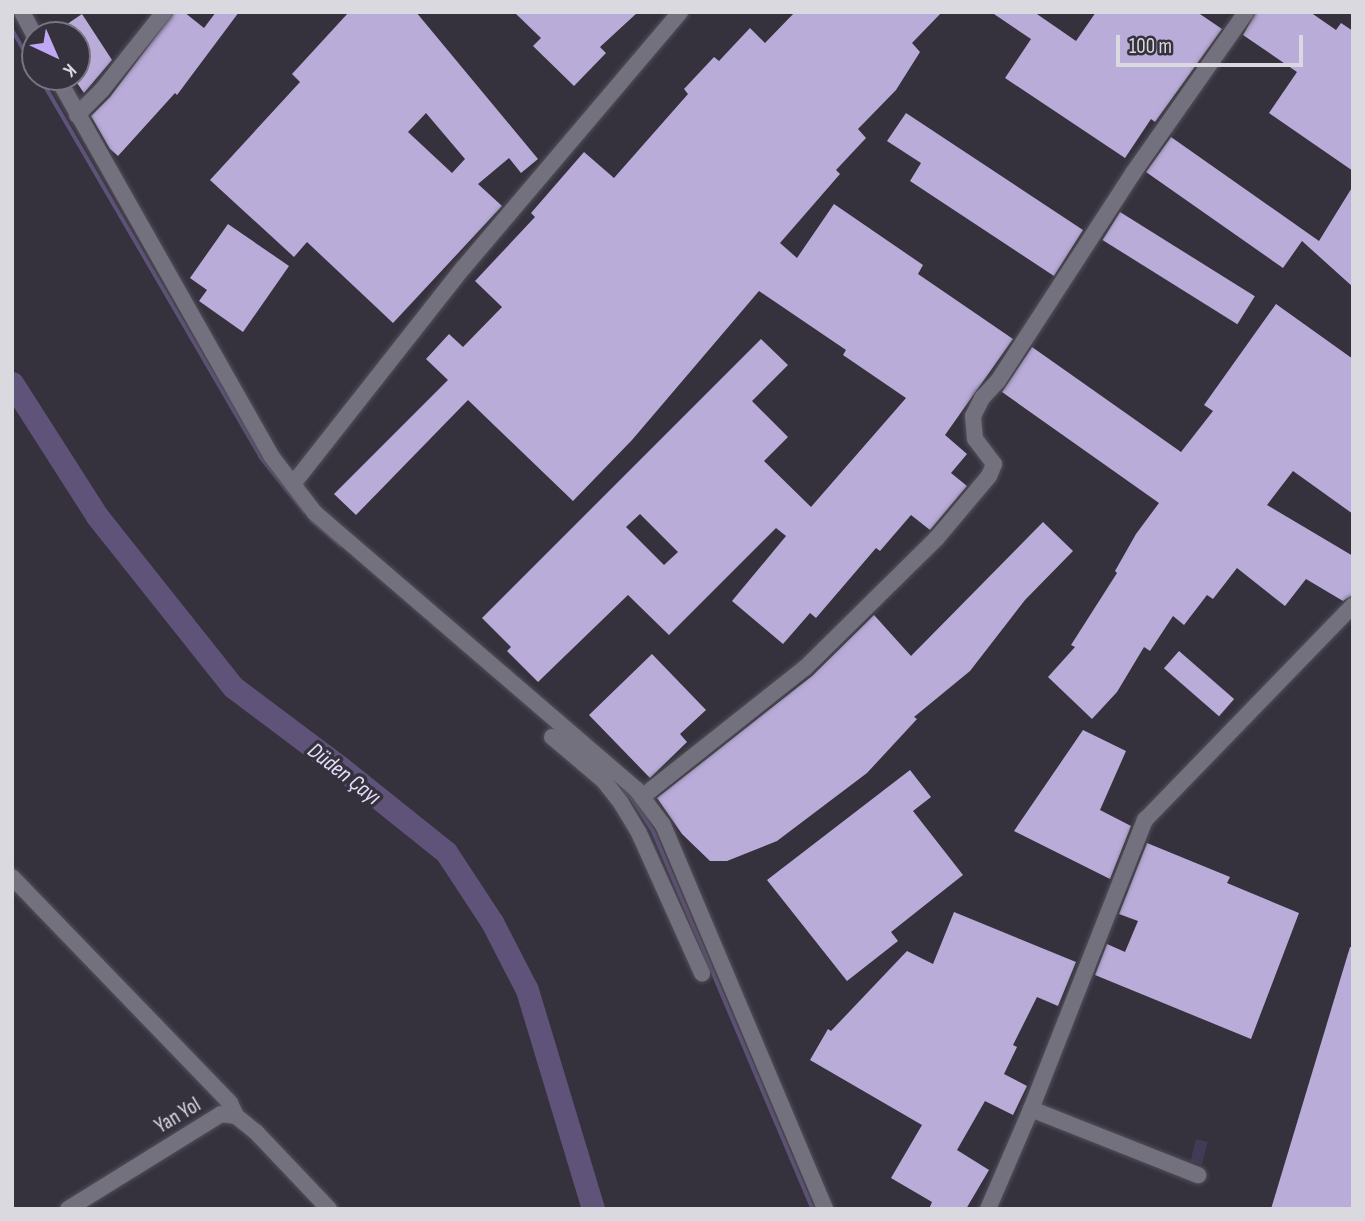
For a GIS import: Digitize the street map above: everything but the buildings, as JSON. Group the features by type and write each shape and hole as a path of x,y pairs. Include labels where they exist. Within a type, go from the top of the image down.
{"street":[{"path":"77,115 102,90 164,12"},
{"path":"293,484 464,267 680,12"},
{"path":"642,797 720,738 814,660 936,539 989,476 994,464 975,439 973,416 982,398 998,381 1133,173 1246,12"},
{"path":"64,91 272,457 315,513 574,734 642,797 663,825 702,973"},
{"path":"988,1209 1031,1109 1145,820 1353,605"},
{"path":"552,737 604,781 684,900 825,1209"},
{"path":"12,877 230,1103 236,1116"},
{"path":"1031,1109 1198,1175"},
{"name":"Yan Yol","path":"68,1209 221,1114 236,1116 330,1209"}],"shaded area":[{"path":"1196,1139 1208,1142 1202,1164 1190,1161"}],"waterway":[{"path":"12,29 21,45"},
{"path":"48,91 261,457 305,512"},
{"name":"Düden Çayı","path":"12,383 97,516 233,687 341,768 446,852 492,922 527,990 593,1209"},
{"path":"312,520 341,545"},
{"path":"614,781 632,798 653,830 813,1209"}]}
